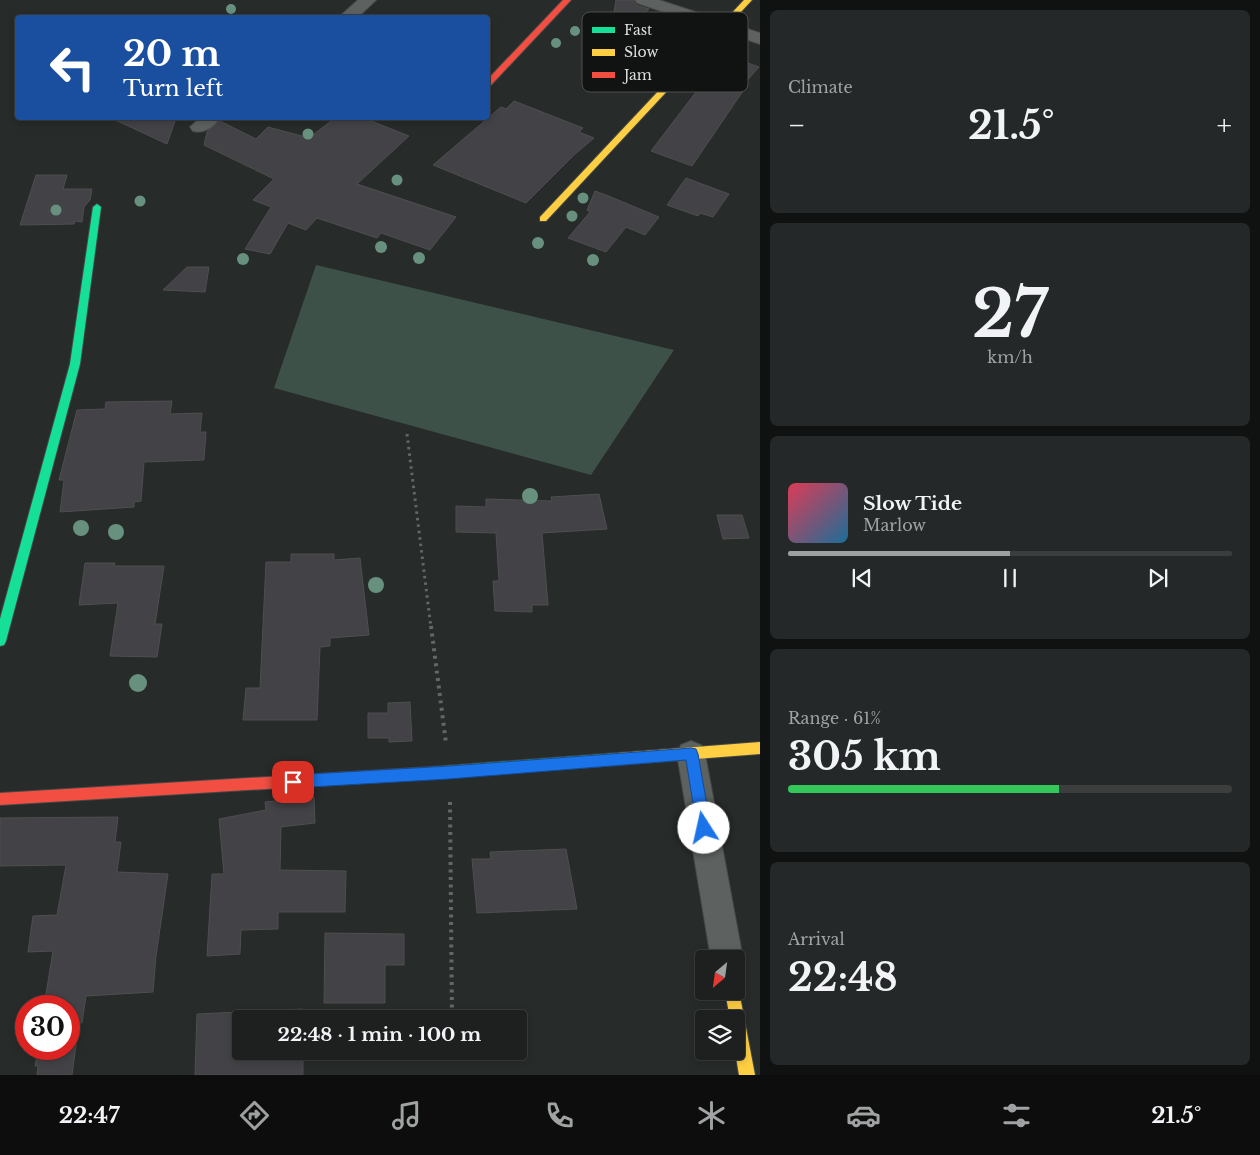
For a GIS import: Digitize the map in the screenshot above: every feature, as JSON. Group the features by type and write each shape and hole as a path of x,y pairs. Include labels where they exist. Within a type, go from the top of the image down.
{"street":[{"path":"350,15 368,0"},
{"path":"490,81 567,0"},
{"path":"643,0 679,12"},
{"path":"737,12 748,0"},
{"path":"748,35 760,39"},
{"path":"543,220 663,92"},
{"path":"0,641 76,364 97,207"},
{"path":"0,799 449,772 760,748"},
{"path":"691,754 724,950"},
{"path":"734,1000 746,1075"}],"path":[{"path":"408,434 449,772 452,1010"}],"green space":[{"path":"316,265 674,350 591,475 274,388"}],"building":[{"path":"616,0 633,0 636,5 649,9 646,12 614,12"},
{"path":"748,63 759,67 748,79"},
{"path":"696,92 742,92 692,166 651,151"},
{"path":"514,101 583,128 579,132 594,138 574,155 526,203 433,165 486,120 490,120 490,116 501,107 506,109"},
{"path":"115,120 175,120 167,144"},
{"path":"332,120 369,120 409,136 357,184 456,217 430,250 381,233 377,238 317,218 306,230 288,223 270,254 245,249 271,207 253,200 274,179 204,145 207,132 220,121 256,139 268,127 309,138"},
{"path":"36,175 67,175 63,189 92,189 90,200 84,207 82,222 75,221 74,224 20,225"},
{"path":"686,178 729,194 713,217 700,213 698,216 667,205"},
{"path":"595,191 659,217 645,235 626,227 606,252 568,238 590,212 587,210"},
{"path":"187,267 209,267 205,292 163,290"},
{"path":"172,401 170,414 202,413 200,432 206,432 204,460 144,462 141,501 134,502 134,507 60,512 64,480 59,480 77,410 105,409 106,402"},
{"path":"599,494 607,529 542,533 548,605 532,605 532,612 495,611 493,581 499,581 496,533 456,532 456,506 486,507 486,499 552,501 551,497"},
{"path":"717,515 742,515 749,538 723,539"},
{"path":"291,554 334,554 334,560 360,558 369,635 330,638 330,646 320,647 317,720 243,720 246,688 260,688 266,562 291,562"},
{"path":"85,563 115,563 114,566 164,566 155,624 162,624 157,657 110,656 118,603 79,605"},
{"path":"410,702 412,741 389,742 389,738 368,738 368,713 388,713 388,703"},
{"path":"314,797 315,823 281,827 280,870 346,871 345,912 278,912 278,929 241,930 240,954 207,956 212,874 224,874 219,819 266,810 265,802"},
{"path":"118,817 115,842 121,842 117,872 168,874 156,956 153,992 86,996 82,1023 80,1023 80,995 46,995 53,951 28,952 33,916 57,915 66,865 0,866 0,818"},
{"path":"566,849 577,909 477,913 472,859 491,859 490,852"},
{"path":"325,933 404,934 404,965 385,965 385,1003 324,1003"},
{"path":"232,1012 232,1060 303,1060 303,1075 195,1075 197,1014"},
{"path":"36,1060 74,1060 72,1075 37,1075 38,1066 35,1066"}],"traffic: fast":[{"path":"0,641 75,364 97,207"},
{"path":"431,773 618,759"}],"traffic: slow":[{"path":"737,12 748,0"},
{"path":"543,219 662,92"},
{"path":"618,759 760,748"},
{"path":"734,1000 747,1075"}],"traffic: jam":[{"path":"490,81 567,0"},
{"path":"0,799 431,773"}],"route":[{"path":"293,782 691,754 704,828"}]}
